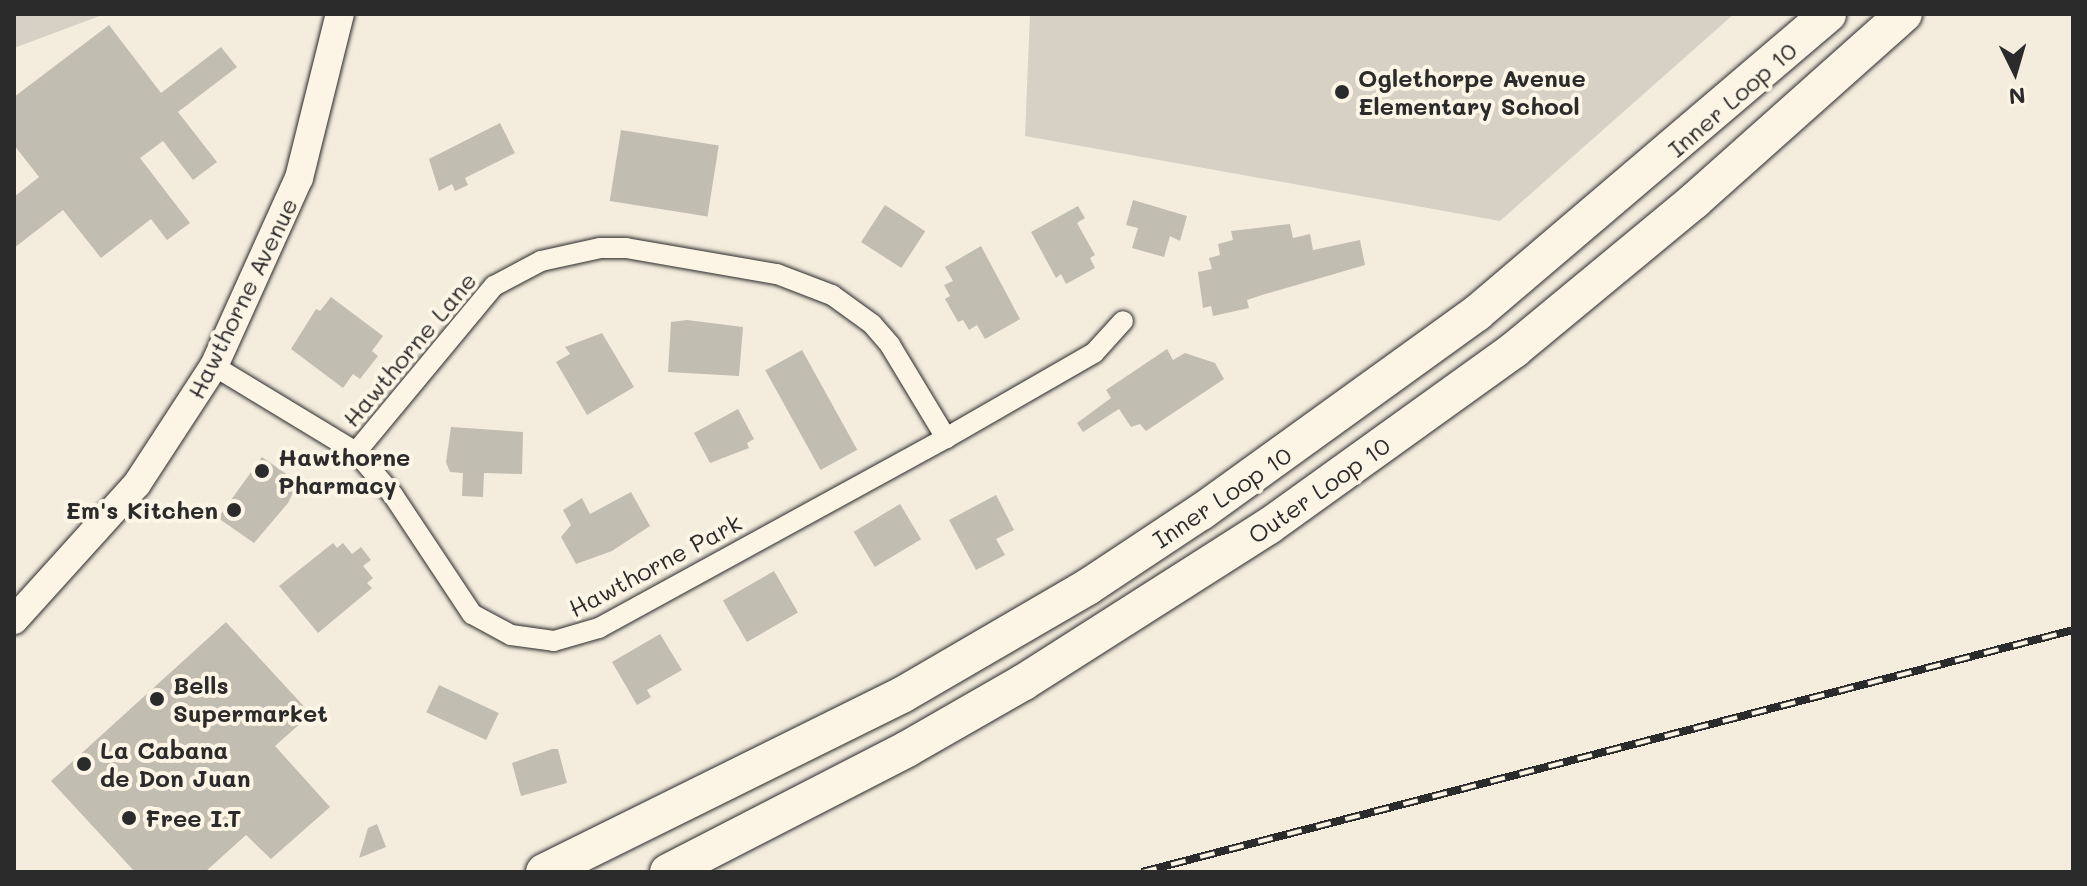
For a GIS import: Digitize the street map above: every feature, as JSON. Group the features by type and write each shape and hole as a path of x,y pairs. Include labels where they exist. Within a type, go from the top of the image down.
{"highway":[{"name":"Inner Loop 10","path":"544,872 902,695 1089,586 1201,512 1488,304 1828,14"},
{"name":"Outer Loop 10","path":"668,872 893,757 1024,682 1269,526 1514,350 1706,191 1904,14"}],"main road":[{"name":"Hawthorne Avenue","path":"14,620 137,484 214,366 299,178 340,14"}],"street":[{"name":"Hawthorne Lane","path":"356,452 494,286 541,261 600,248 777,274 832,295 890,345 946,438"},
{"name":"Hawthorne Park","path":"214,366 356,452 393,495 472,614 511,635 554,641 599,628 946,438 1094,353 1123,321"}],"shaded area":[{"path":"14,14 105,14 14,48"},
{"name":"Oglethorpe Avenue Elementary School","path":"1030,14 1734,14 1500,221 1025,136"}],"building":[{"path":"109,25 161,93 221,47 237,67 178,112 217,162 193,180 163,141 140,158 190,223 167,240 151,219 101,258 63,210 14,248 14,197 39,177 14,145 14,97"},
{"path":"500,123 515,153 465,178 468,185 455,191 452,184 439,191 429,159"},
{"path":"621,130 719,145 708,217 610,201"},
{"path":"1133,200 1187,216 1180,241 1170,236 1164,257 1132,248 1138,228 1126,225"},
{"path":"885,205 925,231 901,268 861,242"},
{"path":"1078,206 1085,218 1077,223 1095,255 1090,258 1095,268 1066,284 1061,274 1056,278 1031,232"},
{"path":"1290,224 1293,238 1310,234 1313,250 1360,240 1365,265 1247,300 1249,308 1213,316 1211,306 1203,308 1198,272 1212,269 1209,258 1220,255 1218,244 1233,240 1231,231"},
{"path":"981,246 1020,319 985,339 977,325 969,330 963,320 958,322 945,299 950,296 944,285 953,281 945,267"},
{"path":"331,297 383,336 372,351 378,356 360,379 353,374 343,388 291,349 316,309 320,311"},
{"path":"687,320 743,327 739,376 668,372 671,322"},
{"path":"602,333 634,387 587,415 556,362 570,354 565,347"},
{"path":"1167,349 1173,360 1185,353 1215,363 1224,379 1146,431 1140,424 1131,427 1119,409 1083,432 1077,423 1111,398 1106,390"},
{"path":"802,350 857,450 821,470 765,370"},
{"path":"738,409 754,439 747,443 749,448 710,463 694,433"},
{"path":"451,427 523,432 522,474 484,473 483,497 462,496 463,473 450,472 446,462"},
{"path":"262,457 298,482 288,503 254,543 218,518"},
{"path":"631,492 650,526 612,551 576,564 561,537 571,525 563,510 582,498 590,514"},
{"path":"996,495 1014,530 996,539 1005,555 976,570 949,520"},
{"path":"900,504 921,539 875,567 854,532"},
{"path":"333,543 337,548 343,543 352,554 361,547 371,560 363,566 373,578 367,583 372,588 318,633 279,586"},
{"path":"774,571 798,613 747,642 723,600"},
{"path":"226,622 311,714 275,746 330,807 271,859 246,835 205,872 135,872 51,781"},
{"path":"660,634 682,670 647,690 651,697 637,705 612,662"},
{"path":"439,685 499,713 486,740 426,712"},
{"path":"558,749 567,783 521,796 512,763"},
{"path":"377,824 386,847 359,858 368,828"}],"railway":[{"path":"1142,872 2073,630"}],"place":[{"name":"Oglethorpe Avenue Elementary School","path":"1342,92"},
{"name":"Hawthorne Pharmacy","path":"262,471"},
{"name":"Em's Kitchen","path":"234,510"},
{"name":"Bells Supermarket","path":"157,699"},
{"name":"La Cabana de Don Juan","path":"84,764"},
{"name":"Free I.T","path":"129,818"}]}
